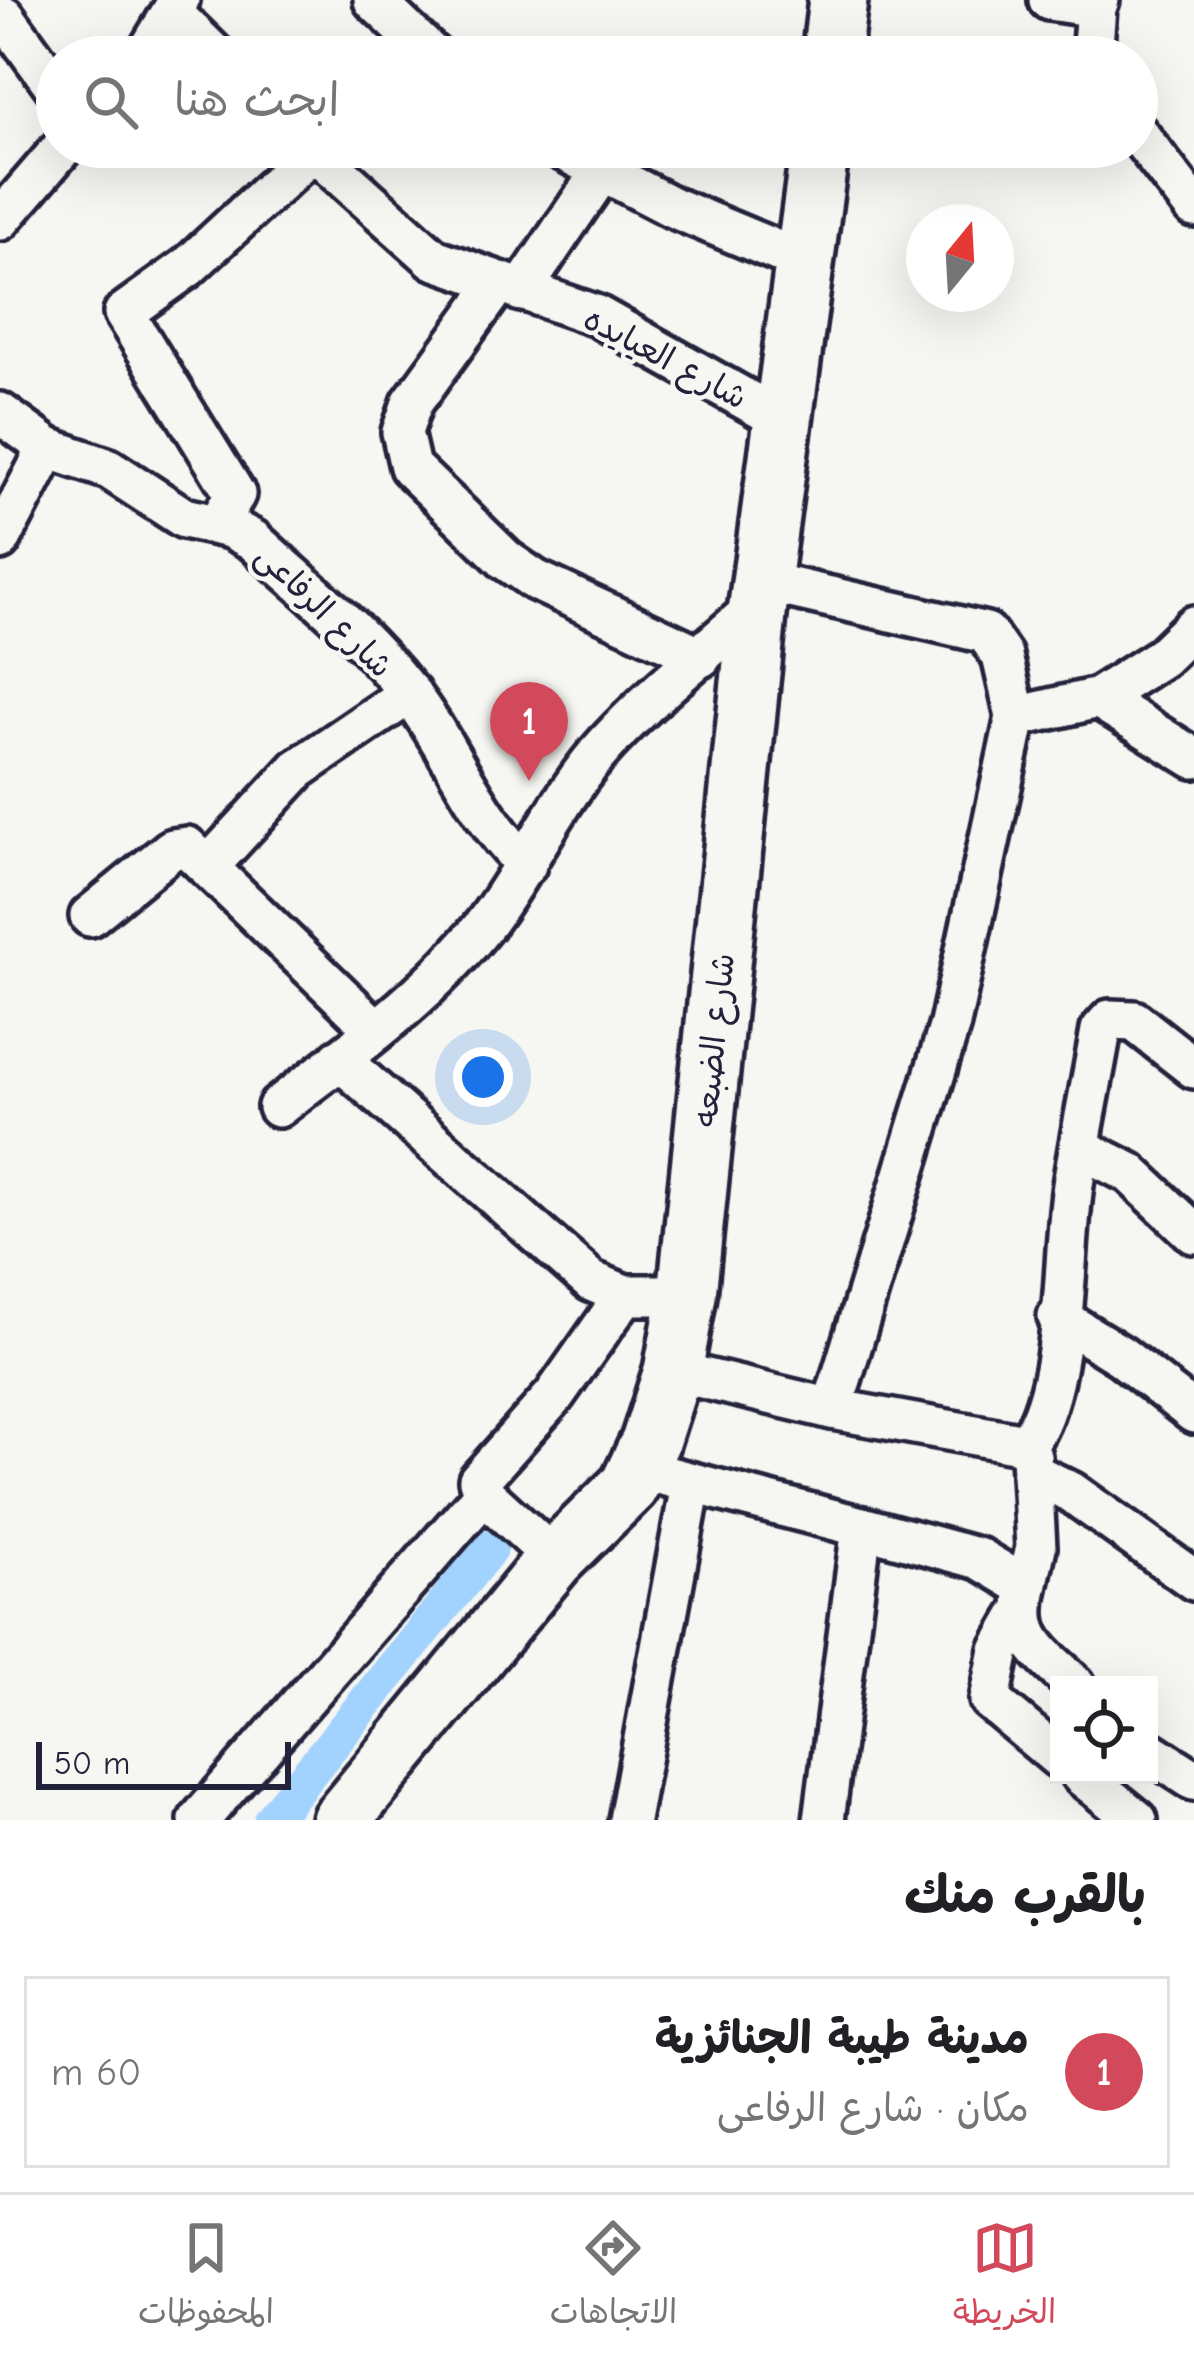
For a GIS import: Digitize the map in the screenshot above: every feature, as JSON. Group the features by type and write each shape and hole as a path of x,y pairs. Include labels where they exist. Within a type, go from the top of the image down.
{"street":[{"path":"834,36 838,0"},
{"path":"1049,0 1098,3 1094,36"},
{"path":"378,1 413,36"},
{"path":"159,36 176,7 200,36"},
{"path":"9,11 36,55"},
{"path":"1158,160 1194,207"},
{"path":"0,220 45,168"},
{"path":"218,525 236,494 124,313 188,267 291,168"},
{"name":"شارع العيايده","path":"332,168 434,259 597,316 784,421"},
{"path":"596,168 806,263"},
{"name":"شارع الضبعه","path":"341,1820 555,1559 617,1502 665,1477 759,593 817,168"},
{"path":"602,171 412,404 402,432 410,466 506,560 535,580 700,657"},
{"name":"شارع الرفاعى","path":"0,413 48,448 109,469 184,518 218,525 253,540 371,648 410,693 475,807 526,865"},
{"path":"0,539 48,448"},
{"path":"278,1107 376,1030 480,930 526,865 569,791 608,742 700,657 759,593 986,633 1002,656 1016,717 950,1024 832,1408"},
{"path":"1016,717 1098,698 1162,657 1194,626"},
{"path":"208,867 298,769 410,693"},
{"path":"1098,698 1186,741"},
{"path":"90,916 179,846 208,867 376,1030"},
{"path":"1050,1750 990,1700 1000,1651 1023,1601 1036,1547 1031,1455 1058,1373 1058,1317 1101,1030 1110,1020 1134,1021 1194,1068"},
{"path":"340,1060 591,1281 625,1295 686,1295"},
{"path":"1080,1148 1130,1173 1194,1233"},
{"path":"555,1559 484,1494 482,1472 554,1396 625,1295"},
{"path":"1058,1317 1121,1356 1194,1413"},
{"path":"673,1371 832,1408 1019,1443 1071,1492 1194,1580"},
{"path":"629,1820 665,1477 980,1559 1023,1601 1037,1648 1066,1676"},
{"path":"200,1820 484,1494"},
{"path":"824,1820 862,1527"},
{"path":"1158,1757 1194,1780"},
{"path":"1092,1784 1136,1820"}],"waterway":[{"path":"271,1820 490,1548"}],"place":[{"name":"مدينة طيبة الجنائزية","path":"529,781"}]}
